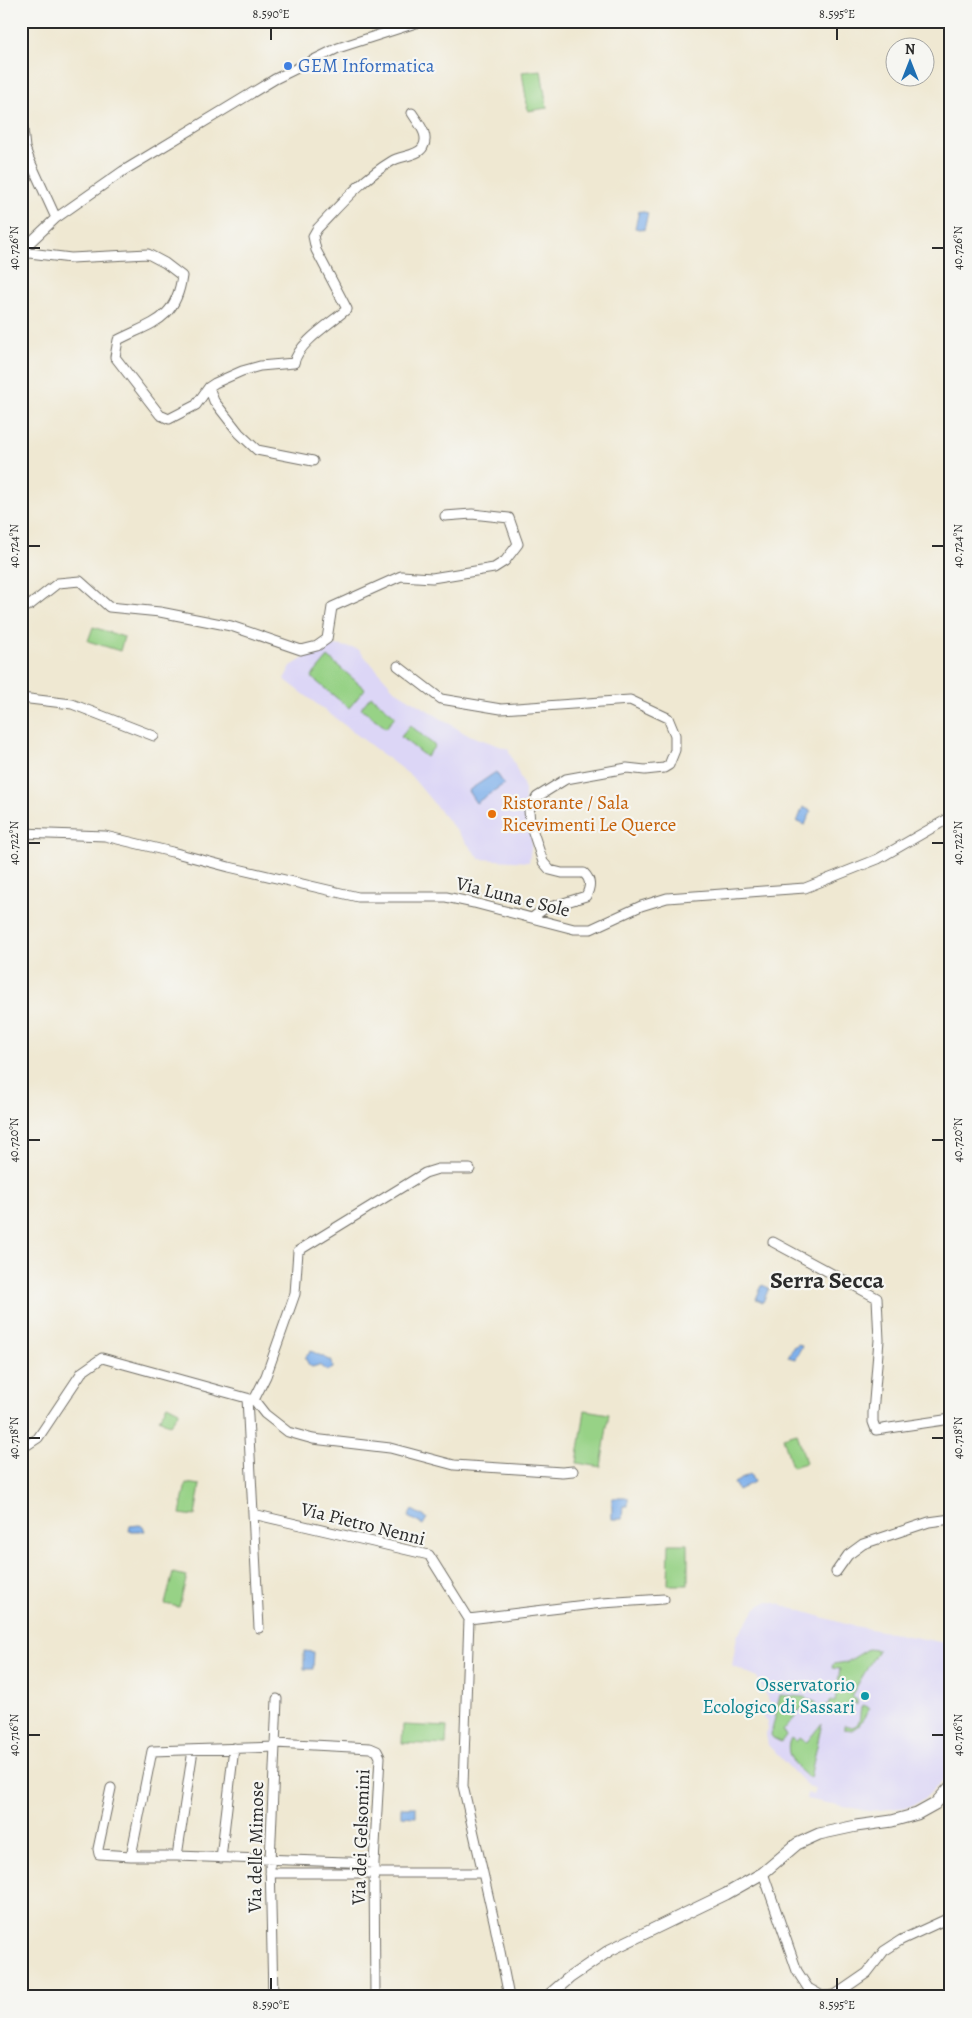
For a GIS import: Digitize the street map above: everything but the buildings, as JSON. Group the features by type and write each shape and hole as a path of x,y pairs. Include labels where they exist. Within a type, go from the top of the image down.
{"main road":[{"path":"547,1997 569,1978 610,1950 726,1894 763,1873 797,1844 819,1834 892,1821 917,1814 935,1804 951,1786"}],"street":[{"path":"21,252 56,218 154,151 296,68 338,48 422,21"},
{"path":"21,110 29,159 56,218"},
{"path":"21,252 71,258 148,254 182,276 180,292 175,305 162,318 118,340 115,358 160,415 169,419 196,405 209,387 242,371 260,366 294,363 296,355 303,346 347,309 316,250 313,236 317,229 358,185 393,160 421,150 424,146 426,135 412,112"},
{"path":"209,387 214,402 257,450 313,461"},
{"path":"21,608 30,606 58,583 80,581 109,607 160,612 231,626 301,650 317,646 327,639 332,607 401,576 432,578 494,568 506,561 518,544 509,518 472,514 445,516"},
{"path":"398,666 441,699 501,709 630,700 668,718 675,735 675,750 669,765 664,768 645,770 627,768 566,779 537,797 530,810 530,823 543,862 550,870 562,873 584,873 589,879 590,886 586,896 544,909 532,918"},
{"path":"21,698 72,704 154,736"},
{"name":"Via Luna e Sole","path":"21,833 105,836 229,868 358,897 446,897 574,929 591,929 641,906 667,898 805,888 878,858 951,817"},
{"path":"259,1628 253,1514 251,1399 266,1376 295,1294 298,1251 425,1173 438,1169 470,1168"},
{"path":"773,1242 877,1298 879,1340 873,1413 873,1422 876,1430 951,1419"},
{"path":"21,1449 38,1438 82,1372 102,1358 251,1399 265,1414 288,1432 313,1439 390,1448 454,1466 573,1471"},
{"name":"Via Pietro Nenni","path":"253,1514 429,1555 469,1619"},
{"path":"836,1572 848,1555 862,1544 930,1522 951,1519"},
{"path":"508,1997 463,1786 469,1619 602,1603 664,1598"},
{"name":"Via delle Mimose","path":"274,1997 270,1861 277,1699"},
{"path":"131,1856 152,1750 194,1750 275,1745"},
{"name":"Via dei Gelsomini","path":"275,1745 370,1748 377,1751 380,1757 374,1863 375,1997"},
{"path":"221,1858 234,1748"},
{"path":"177,1856 194,1750"},
{"path":"111,1788 98,1849 99,1854 374,1863"},
{"path":"270,1873 483,1873"},
{"path":"763,1873 797,1972 808,1988 822,1996 835,1995 867,1973 884,1951 901,1940 951,1916"}],"shaded area":[{"path":"336,645 358,649 395,690 466,734 508,749 525,789 525,806 532,840 529,862 480,859 411,776 284,679 291,666 314,652"},
{"path":"768,1601 849,1625 951,1644 951,1767 943,1780 923,1800 909,1807 869,1811 806,1799 807,1793 813,1795 815,1789 808,1787 768,1745 766,1735 768,1721 763,1719 764,1713 769,1714 771,1704 757,1677 732,1666 737,1636 757,1607"}],"green space":[{"path":"541,70 547,108 528,111 522,72"},
{"path":"93,627 124,637 120,651 88,641"},
{"path":"328,657 365,689 349,708 311,677"},
{"path":"371,696 395,716 386,728 361,708"},
{"path":"410,725 435,746 426,757 401,737"},
{"path":"167,1405 179,1411 170,1425 159,1419"},
{"path":"585,1410 609,1414 601,1467 577,1463"},
{"path":"797,1433 806,1463 792,1467 783,1437"},
{"path":"186,1483 200,1485 195,1516 180,1514"},
{"path":"669,1544 688,1544 688,1585 668,1585"},
{"path":"173,1573 187,1576 179,1607 165,1604"},
{"path":"868,1649 878,1650 851,1696 857,1700 857,1705 853,1702 851,1705 853,1708 847,1708 842,1712 833,1710 826,1705 830,1701 835,1702 840,1669 832,1668 833,1664 847,1662"},
{"path":"780,1695 804,1697 817,1703 811,1711 804,1705 783,1731 787,1734 781,1742 771,1735"},
{"path":"862,1705 870,1708 859,1725 852,1730 844,1729 844,1725 852,1727 858,1724"},
{"path":"822,1723 810,1778 796,1766 788,1750 789,1744 791,1738 796,1742 799,1738 806,1743"},
{"path":"403,1725 447,1727 446,1745 402,1743"}],"water":[{"path":"639,211 648,213 644,230 635,228"},
{"path":"496,772 504,784 476,803 468,791"},
{"path":"803,807 811,811 805,825 797,822"},
{"path":"762,1285 769,1288 763,1302 756,1299"},
{"path":"799,1344 802,1346 795,1359 788,1357 793,1347"},
{"path":"311,1351 332,1361 333,1368 327,1371 319,1365 312,1367 309,1365 305,1358"},
{"path":"750,1474 754,1482 738,1490 734,1483"},
{"path":"612,1498 628,1498 628,1506 623,1506 622,1519 612,1519"},
{"path":"412,1510 427,1518 423,1525 408,1517"},
{"path":"130,1526 143,1526 145,1531 129,1531"},
{"path":"304,1651 314,1652 313,1669 304,1669"},
{"path":"401,1807 416,1807 416,1817 401,1816"}],"place":[{"name":"GEM Informatica","path":"288,66"},
{"name":"Ristorante / Sala Ricevimenti Le Querce","path":"492,814"},
{"name":"Osservatorio Ecologico di Sassari","path":"865,1696"}],"district":[{"name":"Serra Secca","path":"827,1280"}]}
